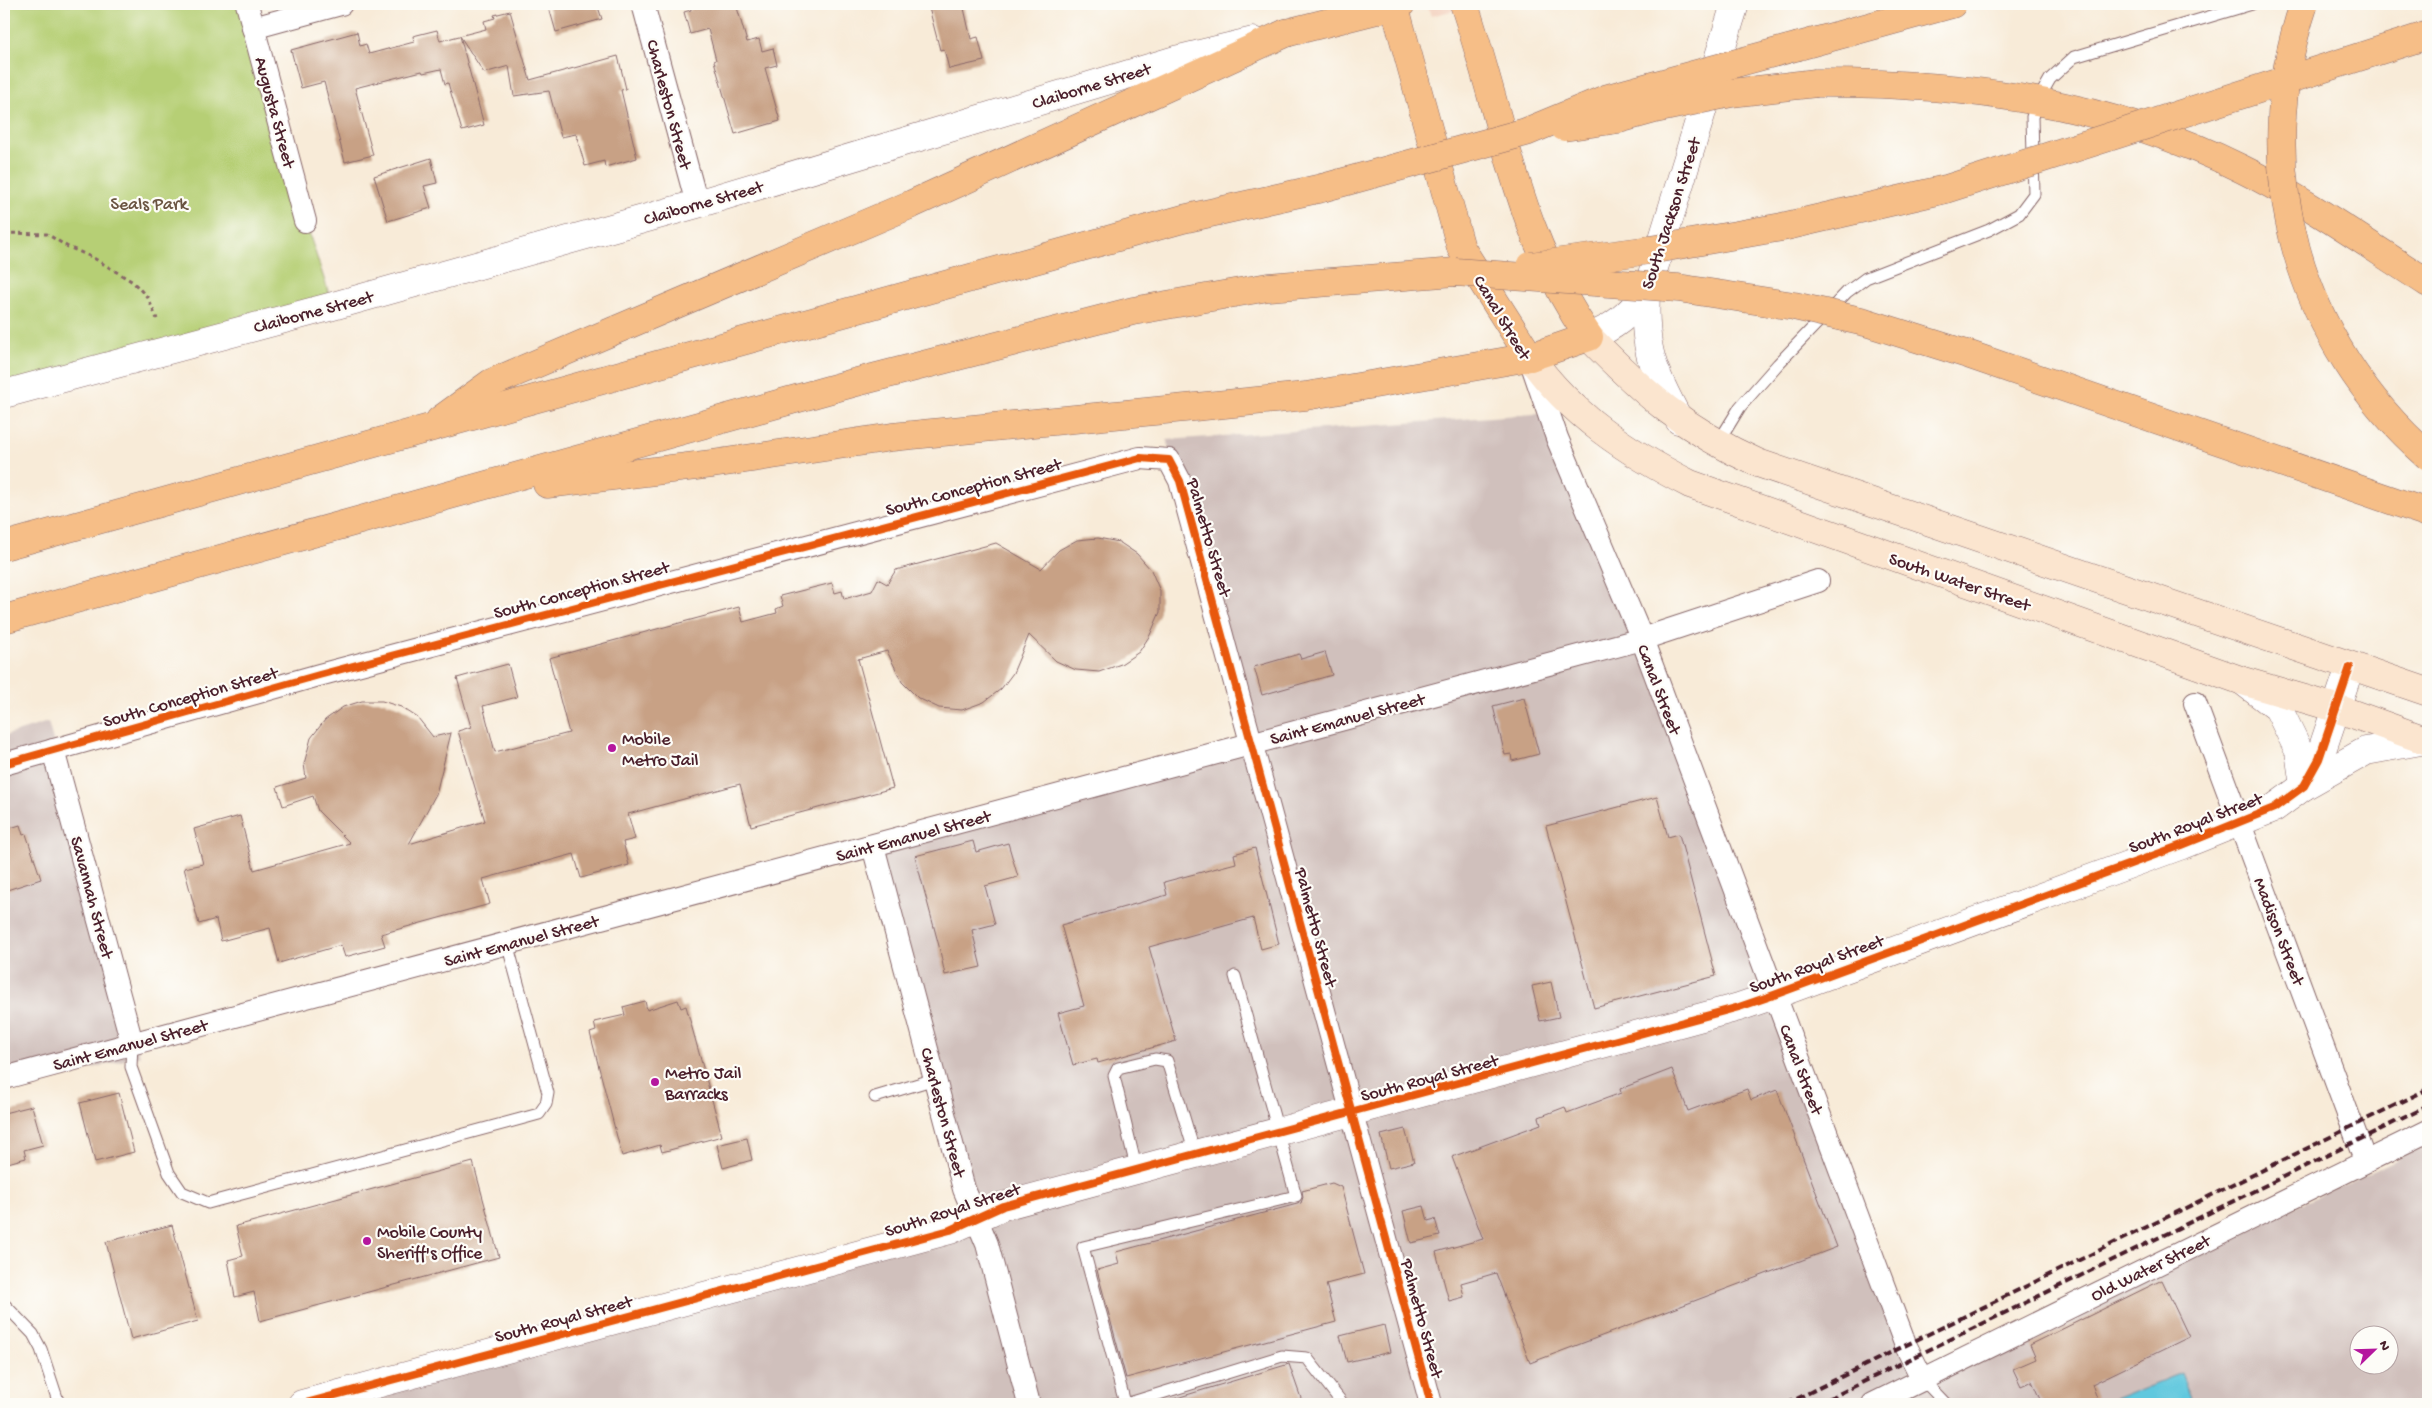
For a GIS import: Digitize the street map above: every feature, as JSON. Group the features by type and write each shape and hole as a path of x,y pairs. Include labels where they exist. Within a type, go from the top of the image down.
{"main road":[{"name":"Claiborne Street","path":"1286,33 1397,4"},
{"name":"Canal Street","path":"1397,4 1461,248 1530,357"},
{"path":"1464,4 1508,160 1528,220 1557,284 1589,337 1642,390 1680,421 1717,444 1781,472 2428,692"},
{"path":"4,546 1183,219 1322,188 1526,132 1608,98 1952,4"},
{"path":"2304,4 2289,56 2281,115 2283,179 2292,238 2320,317 2350,369 2386,416 2428,456"},
{"path":"426,430 491,383 912,204 1286,33"},
{"path":"4,619 852,383 1133,311 1268,287 1535,265 1650,250 1782,227 1946,189 2428,35"},
{"path":"1526,132 1619,119 1655,109 1731,93 1816,83 1918,84 2038,100 2100,114 2196,148 2242,169 2314,210 2428,284"},
{"path":"1455,272 1678,288 1794,306 1865,322 1970,355 2428,513"},
{"name":"South Jackson Street","path":"434,500 892,437 1306,396 1530,357 1589,337"},
{"name":"South Water Street","path":"1530,357 1550,383 1592,425 1638,456 1690,484 2243,681 2336,708 2427,740"}],"street":[{"name":"Augusta Street","path":"247,4 305,221"},
{"path":"253,28 342,4"},
{"name":"Charleston Street","path":"643,4 697,204"},
{"name":"South Jackson Street","path":"1589,337 1616,324 1646,294 1735,4"},
{"name":"Claiborne Street","path":"4,394 333,306 697,204 1179,58 1286,33"},
{"path":"1646,294 1645,327 1649,356 1654,371 1680,421"},
{"name":"Canal Street","path":"1530,357 1557,438 1642,639 1906,1346 1923,1380"},
{"name":"South Conception Street","path":"4,764 328,672 1140,458 1169,460"},
{"name":"Palmetto Street","path":"1169,460 1180,481 1431,1404"},
{"name":"Saint Emanuel Street","path":"4,1078 1642,639 1818,581"},
{"name":"South Royal Street","path":"302,1404 950,1230 1004,1206 1739,1008 2240,823 2274,808 2304,786 2319,759 2350,667"},
{"path":"2243,681 2278,708 2299,751 2304,786 2366,751 2427,740"},
{"name":"Madison Street","path":"2195,703 2365,1160"},
{"name":"Savannah Street","path":"53,750 132,1043"},
{"name":"Charleston Street","path":"873,846 964,1189 987,1244 1029,1404"},
{"name":"Old Water Street","path":"1873,1404 2365,1160 2428,1131"}],"lane":[{"path":"1717,444 1740,407 1847,292 1866,278 1989,230 2019,214 2034,194 2032,117 2038,100 2050,79 2074,57 2252,4"},
{"path":"132,1043 131,1066 168,1173 182,1192 208,1203 228,1198 539,1114 546,1104 548,1093 508,943"},
{"path":"1126,1404 1083,1248 1296,1196 1235,976"},
{"path":"1137,1170 1114,1076 1118,1068 1154,1059 1166,1061 1195,1155"},
{"path":"874,1097 935,1079"},
{"path":"4,1304 33,1334 41,1348 59,1404"},
{"path":"1113,1404 1126,1404 1282,1356 1308,1358 1343,1404"},
{"path":"1923,1380 1946,1404"}],"path":[{"path":"4,233 46,234 68,248 92,257 133,282 148,298 157,319"}],"shaded area":[{"path":"1427,4 1480,4 1431,16"},
{"path":"1548,413 1923,1380 2428,1145 2428,1404 2193,1404 2181,1373 2114,1400 2115,1404 302,1404 976,1218 873,846 1251,744 1167,440"},
{"path":"48,722 140,1056 4,1091 4,736"}],"green space":[{"name":"Seals Park","path":"4,4 247,4 305,221 333,306 4,394"}],"water":[{"path":"2181,1373 2193,1404 2115,1404 2114,1400"}],"building":[{"path":"548,4 597,4 602,19 556,32"},
{"path":"690,4 736,4 747,42 759,39 762,51 773,48 777,65 765,68 780,121 735,134 714,61 716,60 708,29 690,34 684,12 691,10"},
{"path":"928,4 963,4 971,39 978,37 984,61 949,69 944,49 940,50"},
{"path":"510,11 530,80 618,56 626,89 621,90 637,158 605,167 604,161 585,166 576,134 561,137 549,91 514,96 509,66 484,73 460,36 484,125 462,131 448,83 445,84 441,69 423,73 422,71 355,88 373,155 345,162 324,82 301,88 291,50 357,32 360,46 366,44 369,54 414,42 413,36 437,30 440,41 486,29 484,21 495,18 494,15"},
{"path":"431,158 437,183 424,186 431,208 388,221 374,176"},
{"name":"Mobile Metro Jail","path":"1098,538 1119,542 1137,554 1151,570 1160,591 1160,612 1150,635 1139,652 1121,664 1099,672 1076,670 1056,661 1029,635 1013,673 1001,689 984,702 962,710 939,708 918,698 902,682 887,651 858,659 893,788 751,826 740,784 628,814 635,839 623,842 629,865 581,878 574,854 483,879 490,904 381,934 385,946 345,957 341,945 279,963 270,928 221,941 216,919 199,924 184,868 203,864 194,829 240,816 254,870 350,843 318,811 313,796 283,806 277,787 306,778 304,764 311,738 325,720 343,707 362,701 382,701 401,707 418,718 433,737 451,733 436,794 409,844 485,821 458,731 471,727 457,678 508,664 517,697 483,706 495,752 569,733 549,658 739,607 743,622 777,613 776,609 783,606 780,596 832,583 835,593 842,591 844,599 872,591 878,579 887,584 896,570 996,543 1041,569 1059,550 1077,540"},
{"path":"1325,652 1332,675 1262,695 1254,667 1299,654 1301,659"},
{"path":"1524,698 1539,754 1512,761 1511,754 1505,755 1493,706"},
{"path":"1657,797 1668,837 1679,834 1716,976 1594,1008 1546,826"},
{"path":"20,825 23,835 26,834 41,879 4,891 4,830"},
{"path":"973,841 976,852 1008,843 1018,877 985,886 995,924 972,930 981,967 945,975 915,856"},
{"path":"1255,848 1279,944 1261,949 1253,918 1149,947 1176,1041 1098,1063 1097,1059 1073,1065 1058,1013 1084,1006 1061,925 1167,895 1164,882 1236,863 1234,854"},
{"path":"1551,982 1559,1017 1540,1021 1532,986"},
{"name":"Metro Jail Barracks","path":"678,1000 681,1008 686,1006 722,1136 662,1152 660,1145 622,1156 590,1033 596,1031 594,1022 625,1015 623,1007 645,1001 647,1010"},
{"path":"1672,1069 1688,1111 1747,1089 1751,1100 1777,1090 1837,1247 1530,1363 1496,1273 1461,1283 1464,1297 1449,1301 1436,1252 1483,1239 1452,1157 1541,1124 1539,1117 1565,1107 1567,1113 1621,1093 1620,1089"},
{"path":"119,1093 134,1152 95,1162 80,1103"},
{"path":"32,1106 43,1145 24,1150 26,1158 4,1164 4,1113"},
{"path":"1405,1129 1414,1162 1389,1168 1381,1135"},
{"path":"747,1138 752,1160 723,1168 717,1145"},
{"name":"Mobile County Sheriff's Office","path":"473,1162 499,1257 260,1321 254,1292 235,1297 228,1260 243,1256 236,1226"},
{"path":"1332,1183 1341,1187 1364,1274 1326,1284 1336,1322 1126,1378 1097,1270 1119,1264 1116,1252 1301,1203 1302,1191"},
{"path":"1424,1206 1428,1221 1435,1219 1440,1236 1411,1243 1403,1211"},
{"path":"172,1225 198,1321 131,1339 106,1242"},
{"path":"2162,1280 2189,1337 2092,1384 2099,1404 2042,1404 2032,1381 2021,1386 2013,1369 2036,1359 2030,1345"},
{"path":"1384,1325 1390,1352 1347,1362 1340,1336"},
{"path":"1289,1364 1303,1404 1171,1404 1170,1400"}],"railway":[{"path":"1786,1404 2428,1089"},
{"path":"1818,1404 2428,1106"}],"cycle path":[{"path":"4,764 319,675 1140,458 1169,460 1180,481 1431,1404"},
{"path":"302,1404 950,1230 1003,1206 1739,1007 1774,995 2182,845 2274,808 2304,786 2319,759 2350,667"}],"place":[{"name":"Mobile Metro Jail","path":"612,748"},
{"name":"Metro Jail Barracks","path":"655,1082"},
{"name":"Mobile County Sheriff's Office","path":"367,1241"}]}
